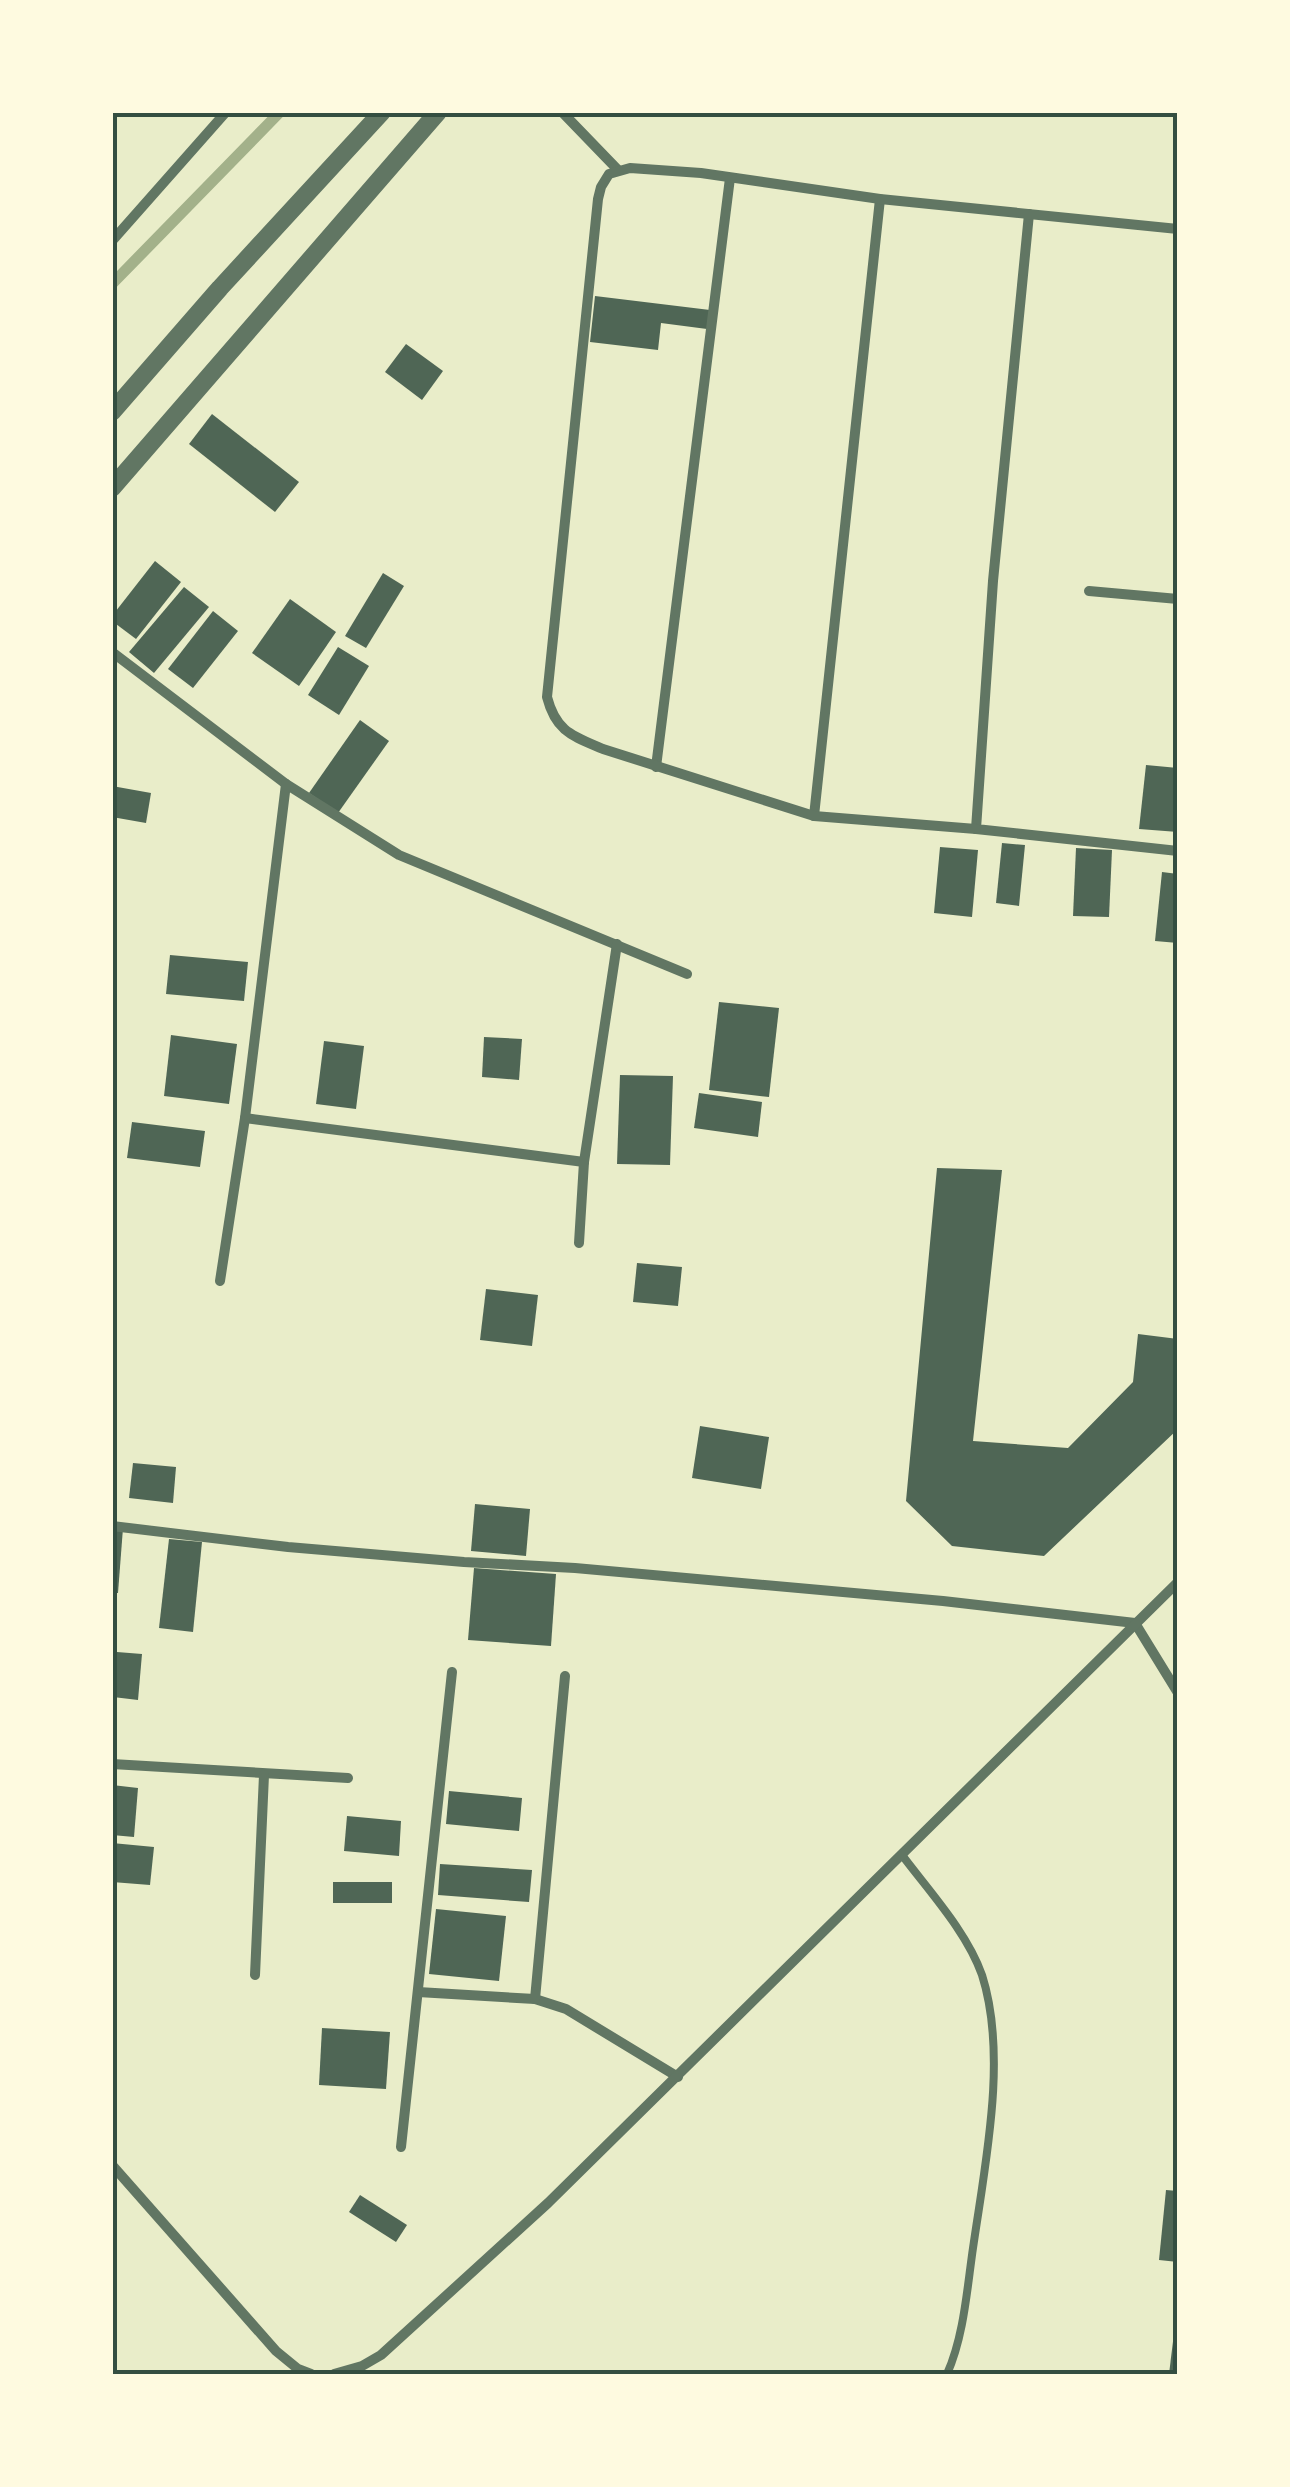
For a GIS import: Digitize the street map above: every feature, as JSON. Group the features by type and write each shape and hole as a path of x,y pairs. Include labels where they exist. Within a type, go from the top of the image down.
{"street":[{"path":"112,240 226,112"},
{"path":"112,412 382,112"},
{"path":"112,488 438,112"},
{"path":"562,112 618,170"},
{"path":"1178,229 880,199 648,168 609,174 598,199 548,697 558,723 570,735 656,767 814,816 1178,851"},
{"path":"656,767 730,178"},
{"path":"814,816 880,199"},
{"path":"976,829 993,581 1029,214"},
{"path":"1089,590 1178,599"},
{"path":"112,652 286,784 399,855 687,974"},
{"path":"220,1281 245,1118 286,784"},
{"path":"579,1244 584,1162 616,944"},
{"path":"245,1118 584,1162"},
{"path":"112,1302 112,1313"},
{"path":"112,1526 288,1547 923,1599 1135,1623"},
{"path":"334,2374 362,2366 381,2355 548,2203 1178,1582"},
{"path":"1135,1623 1178,1693"},
{"path":"401,2147 452,1672"},
{"path":"535,1999 565,1676"},
{"path":"112,1764 348,1778"},
{"path":"255,1975 264,1775"},
{"path":"418,1992 535,1999 566,2008 678,2077"},
{"path":"112,2165 276,2351 298,2370 311,2374"}],"lane":[{"path":"902,1855 965,1942 981,1973 994,2030 984,2168 963,2314 947,2374"}],"building":[{"path":"595,296 710,310 707,329 661,323 658,350 590,342"},
{"path":"406,344 443,371 422,400 385,372"},
{"path":"212,414 299,482 275,512 189,444"},
{"path":"155,561 181,582 136,639 112,621 112,616"},
{"path":"383,573 404,586 366,648 345,636"},
{"path":"184,587 209,607 154,673 129,652"},
{"path":"290,599 336,632 299,686 252,653"},
{"path":"213,611 238,631 193,688 168,669"},
{"path":"338,647 369,666 339,715 308,695"},
{"path":"360,720 389,741 338,813 309,793"},
{"path":"1146,765 1178,768 1178,832 1139,829"},
{"path":"112,786 151,793 146,823 112,817"},
{"path":"1002,843 1025,845 1019,906 996,903"},
{"path":"940,847 978,850 972,917 934,913"},
{"path":"1076,848 1112,850 1109,917 1073,916"},
{"path":"1162,872 1178,874 1178,943 1155,941"},
{"path":"170,955 248,962 244,1001 166,994"},
{"path":"719,1002 779,1008 769,1097 709,1090"},
{"path":"171,1035 237,1044 229,1104 164,1096"},
{"path":"484,1037 522,1039 519,1080 482,1077"},
{"path":"324,1041 364,1046 356,1109 316,1104"},
{"path":"620,1075 673,1076 670,1165 617,1164"},
{"path":"699,1093 762,1102 758,1137 694,1128"},
{"path":"132,1122 205,1131 200,1167 127,1158"},
{"path":"937,1168 1002,1170 973,1441 1068,1448 1133,1382 1138,1334 1178,1339 1178,1429 1044,1556 952,1546 906,1501"},
{"path":"637,1263 682,1267 678,1306 633,1302"},
{"path":"486,1289 538,1295 532,1346 480,1340"},
{"path":"700,1426 769,1437 761,1489 692,1478"},
{"path":"133,1463 176,1467 173,1503 129,1498"},
{"path":"475,1504 530,1509 526,1556 471,1551"},
{"path":"112,1527 123,1528 118,1593 112,1593"},
{"path":"169,1539 202,1542 193,1632 159,1628"},
{"path":"474,1568 556,1574 551,1646 468,1640"},
{"path":"117,1652 142,1654 138,1700 113,1697"},
{"path":"112,1785 138,1788 134,1837 112,1835"},
{"path":"449,1791 522,1798 519,1831 446,1824"},
{"path":"347,1816 401,1821 399,1856 344,1851"},
{"path":"112,1843 154,1847 150,1885 112,1882"},
{"path":"440,1864 532,1870 529,1902 438,1895"},
{"path":"333,1882 392,1882 392,1903 333,1903"},
{"path":"436,1909 506,1916 499,1981 429,1974"},
{"path":"322,2028 390,2032 386,2089 319,2085"},
{"path":"1166,2190 1178,2191 1178,2262 1159,2260"},
{"path":"360,2195 407,2225 396,2242 349,2212"},
{"path":"1175,2325 1178,2374 1169,2374"}],"waterway":[{"path":"112,284 280,112"}]}
